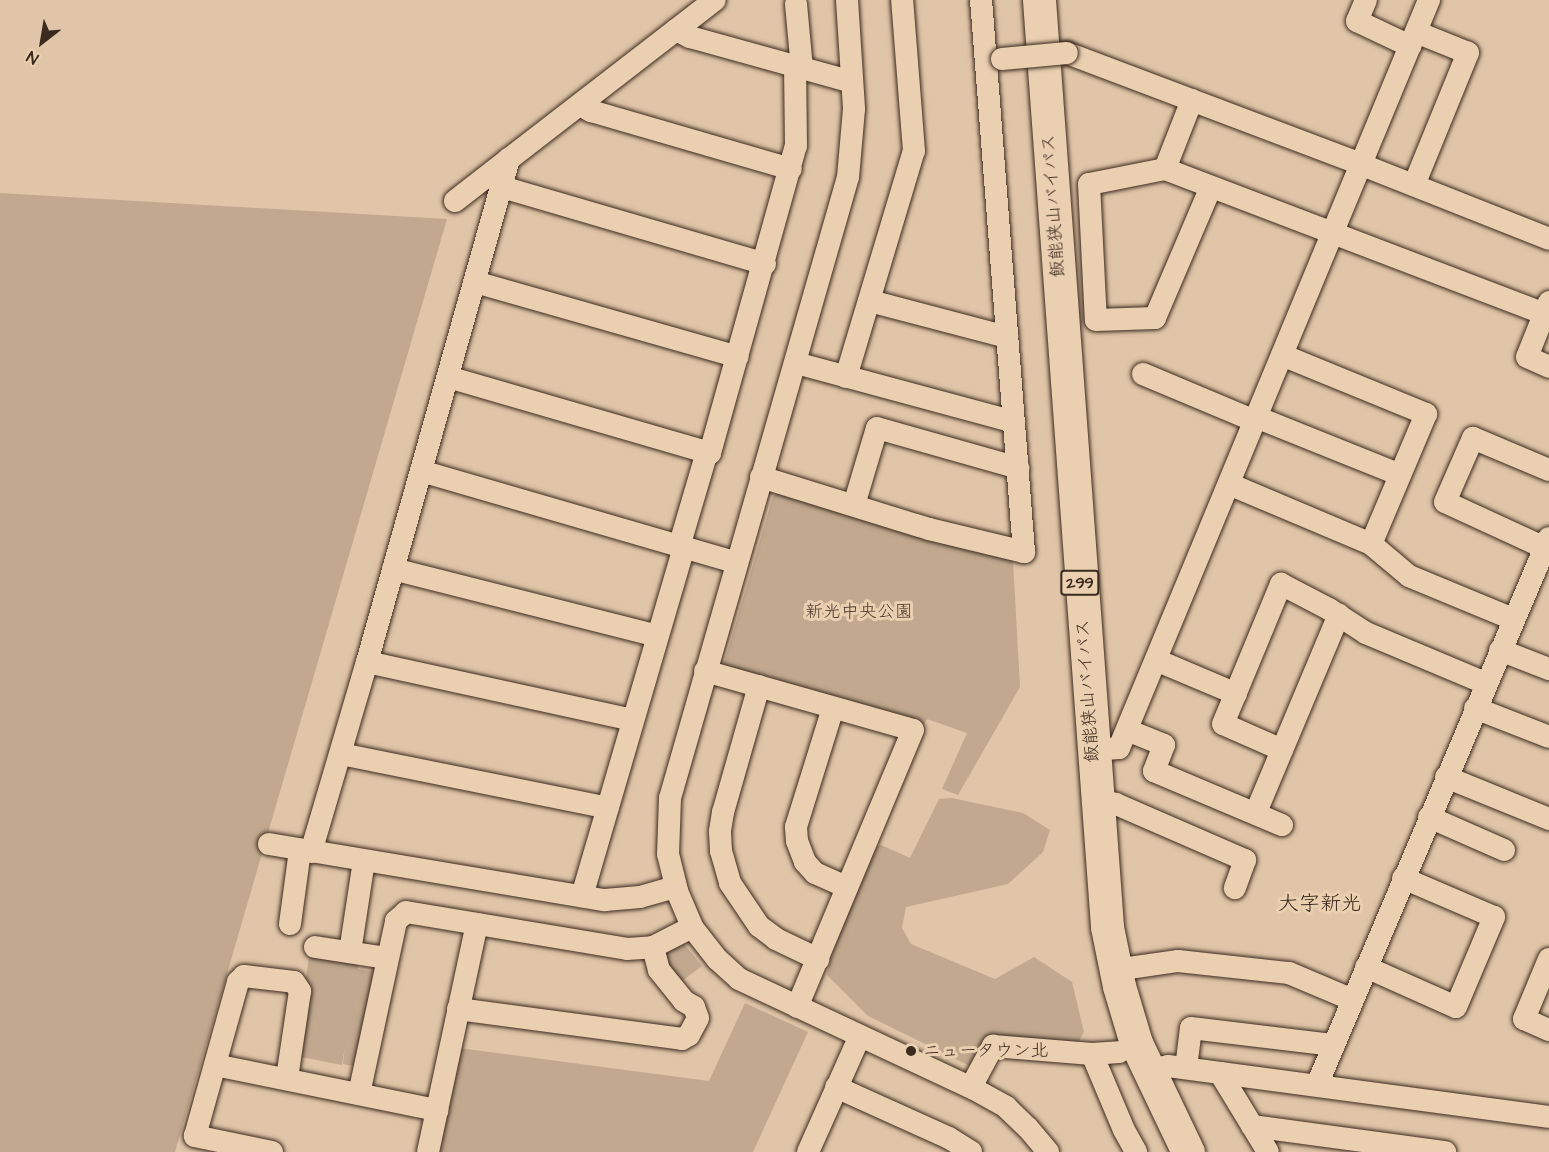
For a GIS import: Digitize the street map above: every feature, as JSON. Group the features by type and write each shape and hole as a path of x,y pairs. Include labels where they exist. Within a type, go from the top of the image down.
{"highway":[{"name":"飯能狭山バイパス","path":"1019,0 1087,916 1101,996 1105,1053 1130,1083 1164,1152"},
{"name":"飯能狭山バイパス","path":"1039,0 1092,750 1107,927 1115,970 1136,1043 1188,1152"}],"street":[{"path":"455,201 715,0"},
{"path":"847,0 854,130 848,177 670,798 668,854 676,887 692,927 717,959 738,979 971,1087 1006,1107 1028,1128 1047,1152"},
{"path":"846,377 914,152 902,0"},
{"path":"761,477 929,529 1024,552 1007,337 994,61 981,0"},
{"path":"1366,0 1357,21 1468,53 1414,185"},
{"path":"1092,750 1119,748 1429,0"},
{"path":"448,377 710,453 765,264 796,146 798,68 796,4"},
{"path":"676,30 690,37 852,82"},
{"path":"994,61 1067,53 1549,238"},
{"path":"1165,169 1192,100"},
{"path":"580,105 591,111 791,169"},
{"path":"290,924 305,851 341,754 509,159"},
{"path":"1211,187 1155,318 1096,320 1089,184 1165,169 1333,233 1547,308 1527,357 1549,367"},
{"path":"502,187 765,264"},
{"path":"475,282 738,357"},
{"path":"870,301 1007,337"},
{"path":"1282,355 1426,414 1371,544"},
{"path":"796,363 1014,423"},
{"path":"1143,374 1400,475"},
{"path":"854,505 877,428 1018,468"},
{"path":"1317,1085 1513,619 1540,582 1547,543 1445,502 1473,438 1549,470"},
{"path":"582,896 707,452"},
{"path":"421,471 737,563"},
{"path":"1229,484 1371,544 1409,576 1513,619"},
{"path":"393,569 657,636"},
{"path":"1282,750 1223,724 1281,584 1339,615 1366,633 1485,683"},
{"path":"1256,812 1339,615"},
{"path":"1500,650 1549,669"},
{"path":"1156,660 1236,694"},
{"path":"368,662 633,720"},
{"path":"705,671 913,730 797,1007"},
{"path":"759,686 723,812 720,832 721,851 730,883 759,926 776,939 818,959"},
{"path":"833,708 796,827 797,841 806,862 815,873 846,887"},
{"path":"1475,708 1549,737"},
{"path":"1127,729 1164,746 1154,771 1256,812 1282,825"},
{"path":"341,754 608,808"},
{"path":"1446,777 1549,819"},
{"path":"1096,800 1116,804 1245,860 1235,888"},
{"path":"1429,817 1504,850"},
{"path":"269,844 582,896 628,899 676,887"},
{"path":"350,952 364,861"},
{"path":"1366,967 1456,1007 1494,917 1404,878"},
{"path":"359,1094 396,921 406,912 627,949 653,947 692,927"},
{"path":"428,1152 477,924"},
{"path":"315,947 387,958"},
{"path":"458,1009 682,1039 688,1035 698,1018 694,1007 684,1000 659,970 653,947"},
{"path":"1549,959 1524,1019 1549,1030"},
{"path":"1115,970 1178,961 1289,973 1353,1000"},
{"path":"272,1152 195,1136 238,982 244,976 294,982 300,991 287,1078"},
{"path":"1186,1068 1191,1028 1334,1045"},
{"path":"808,1152 860,1036"},
{"path":"971,1087 993,1047 1105,1053 1124,1130 1136,1152"},
{"path":"216,1065 437,1110"},
{"path":"1148,1070 1168,1066 1186,1068 1549,1117"},
{"path":"1220,1073 1268,1152"},
{"path":"836,1087 949,1138 971,1152"},
{"path":"1252,1126 1415,1150 1445,1152"}],"green space":[{"path":"0,193 447,219 175,1152 0,1152"},
{"name":"新光中央公園","path":"779,492 1013,560 1020,687 958,795 942,789 967,733 927,719 923,726 727,670 724,664 773,496"},
{"path":"952,798 1023,813 1050,830 1043,852 1008,884 906,907 902,928 911,944 995,979 1034,957 1072,982 1084,1032 1077,1045 996,1038 976,1069 868,1016 827,975 835,938 871,849 881,845 910,858 939,799"},
{"path":"681,940 702,966 678,984 664,967 664,950"},
{"path":"309,956 358,962 358,969 379,973 358,1067 343,1064 345,1046 342,1065 296,1056"},
{"path":"745,1003 808,1032 753,1152 436,1152 459,1048 709,1081"}],"place":[{"name":"ニュータウン北","path":"911,1051"}],"district":[{"name":"大字新光","path":"1320,904"}]}
